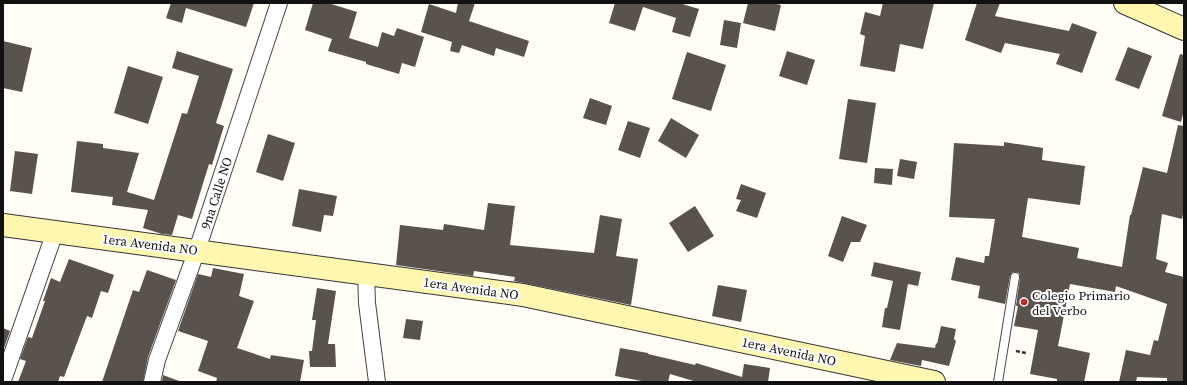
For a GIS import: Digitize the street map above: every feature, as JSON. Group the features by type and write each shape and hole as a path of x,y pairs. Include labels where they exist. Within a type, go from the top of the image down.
{"street":[{"name":"9na Calle NO","path":"152,382 157,360 197,250 279,3"},
{"path":"1125,3 1184,28"},
{"name":"1era Avenida NO","path":"3,225 523,295 934,382"},
{"path":"3,380 55,232"},
{"path":"366,274 367,303 377,382"}],"lane":[{"path":"998,382 1015,277"}],"building":[{"path":"171,3 254,3 246,27 186,8 182,23 166,18"},
{"path":"313,3 328,3 357,12 349,38 378,47 382,32 394,36 397,28 424,37 415,67 402,63 399,74 366,64 366,62 328,51 332,39 305,30"},
{"path":"458,3 475,3 469,21 529,41 524,57 496,48 494,56 462,45 459,53 450,51 452,42 421,32 429,4 456,13"},
{"path":"615,3 679,3 699,9 690,37 672,32 676,18 643,7 635,31 609,23"},
{"path":"748,3 772,3 781,5 775,31 743,23"},
{"path":"883,3 934,3 923,49 900,44 895,72 860,66 865,36 860,34 865,12 880,16"},
{"path":"977,3 1000,3 995,16 1069,31 1072,23 1097,32 1082,73 1056,64 1060,54 1005,43 1001,53 965,40"},
{"path":"724,20 741,23 737,48 720,45"},
{"path":"3,41 32,48 22,92 3,88"},
{"path":"1128,47 1152,56 1139,89 1115,80"},
{"path":"177,51 233,69 216,123 224,126 212,165 209,164 192,219 178,215 172,235 162,234 143,228 148,210 112,205 113,197 71,192 77,141 103,144 103,148 139,153 127,192 154,200 182,113 187,114 199,76 172,68"},
{"path":"787,51 815,60 807,85 779,76"},
{"path":"687,52 726,65 711,111 672,99"},
{"path":"1180,54 1184,55 1184,110 1181,122 1162,116"},
{"path":"128,66 163,77 148,124 114,113"},
{"path":"590,98 612,106 606,125 583,118"},
{"path":"848,99 876,103 867,163 839,159"},
{"path":"671,118 699,135 686,158 658,141"},
{"path":"628,121 650,128 640,158 618,150"},
{"path":"1178,125 1184,126 1184,210 1182,219 1162,214 1156,259 1168,263 1165,272 1184,277 1184,382 1167,382 1167,378 1137,377 1136,382 1119,382 1126,350 1150,355 1154,340 1158,341 1167,304 1116,286 1115,292 1070,284 1058,346 1090,353 1084,382 1057,382 1057,379 1030,374 1038,330 1014,326 1018,306 1016,306 1020,278 1019,273 1013,272 1010,276 1005,304 978,298 980,286 951,280 956,257 984,263 985,256 989,256 995,219 949,217 954,143 1004,146 1004,142 1043,148 1042,160 1085,166 1080,205 1028,198 1022,237 1079,248 1077,258 1122,267 1130,215 1143,167 1167,173"},
{"path":"268,134 295,143 283,181 256,172"},
{"path":"15,151 38,154 32,194 10,191"},
{"path":"900,159 917,162 914,179 897,176"},
{"path":"875,168 893,169 892,185 874,183"},
{"path":"741,184 766,193 757,218 736,211 741,200 736,199"},
{"path":"299,189 337,196 333,216 324,215 321,232 292,226"},
{"path":"488,203 515,206 510,245 594,253 600,215 622,219 616,256 638,259 631,305 514,281 515,277 474,271 473,276 396,265 400,225 443,230 444,224 484,230"},
{"path":"695,206 714,236 688,252 669,223"},
{"path":"842,216 867,225 860,242 851,242 843,262 828,256"},
{"path":"69,259 114,275 108,293 101,291 92,318 87,316 64,377 60,376 58,382 18,382 26,361 20,359 28,337 32,338 45,301 43,301 51,278 60,282"},
{"path":"874,262 921,272 918,286 908,284 900,330 882,327 885,308 887,308 893,281 871,276"},
{"path":"213,268 244,274 239,296 254,301 237,348 270,359 271,355 304,360 300,382 216,382 217,378 198,371 208,341 178,331 198,274 211,277"},
{"path":"147,270 176,280 148,357 143,382 102,382 133,290 139,292"},
{"path":"718,285 747,290 741,322 712,316"},
{"path":"317,288 336,291 328,344 335,344 336,367 310,367 309,351 312,351 316,320 312,320"},
{"path":"406,319 423,321 420,340 403,338"},
{"path":"941,326 956,329 954,339 956,341 949,366 922,360 921,366 890,360 897,343 935,348"},
{"path":"3,328 10,331 3,351"},
{"path":"620,348 648,353 695,365 696,363 742,377 744,364 770,368 768,382 697,382 670,374 668,382 647,382 615,376"},
{"path":"163,375 179,381 162,382"}],"place":[{"name":"Colegio Primario del Verbo","path":"1024,302"}]}
